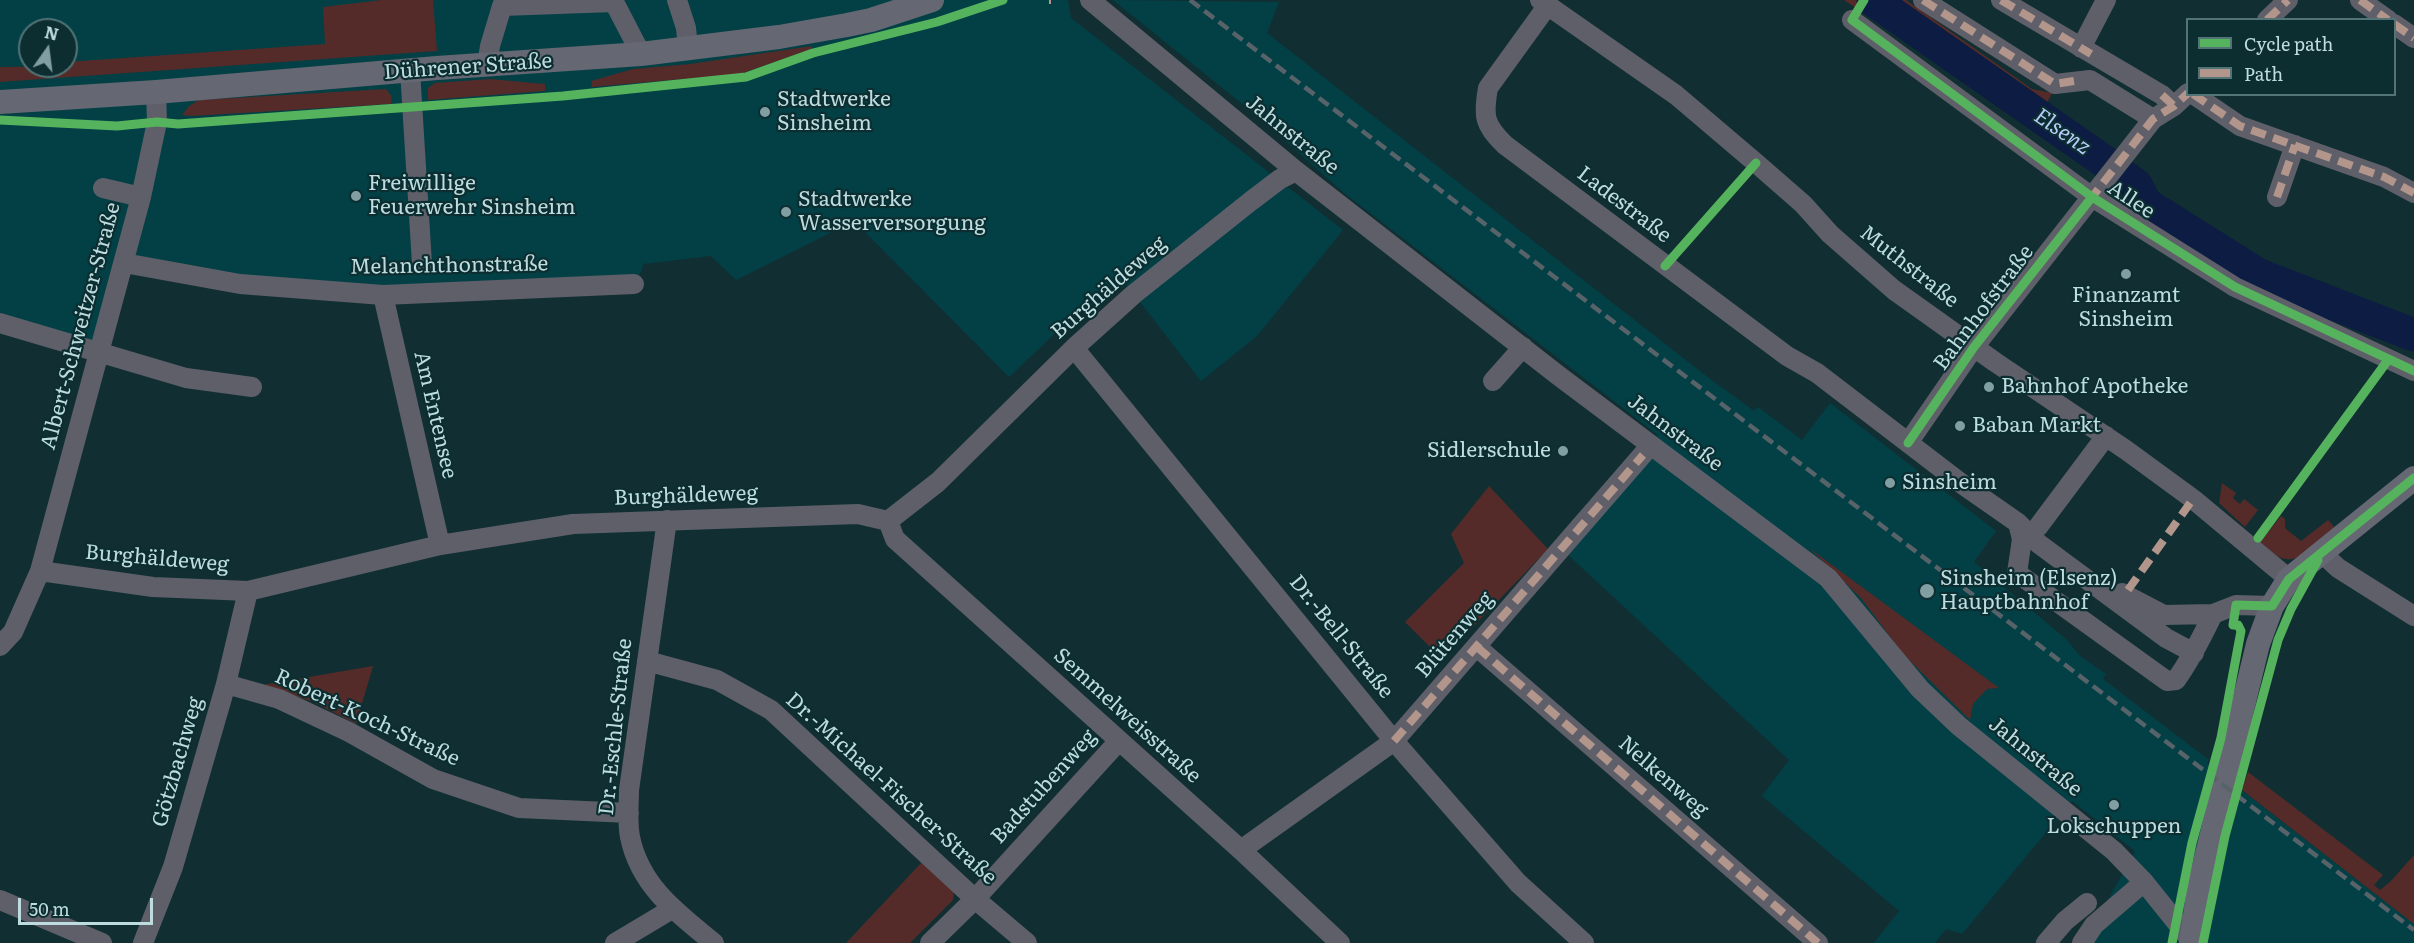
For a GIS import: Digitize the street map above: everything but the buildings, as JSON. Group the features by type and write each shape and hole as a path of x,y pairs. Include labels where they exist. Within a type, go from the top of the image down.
{"main road":[{"name":"Dührener Straße","path":"0,102 641,54 779,37 847,25 871,20 932,0"},
{"path":"2192,943 2199,887 2258,644 2272,606 2289,579 2414,478"}],"street":[{"path":"677,0 686,28 688,48"},
{"name":"Jahnstraße","path":"1090,0 1296,171 1523,347 1647,450 1828,578 1920,689 1959,726 2114,851 2144,882 2192,943"},
{"path":"1923,0 2055,84 2090,80 2148,116"},
{"path":"2001,0 2086,51 2174,98"},
{"path":"2086,51 2106,0"},
{"path":"2269,18 2288,0"},
{"path":"2361,0 2385,18"},
{"path":"487,65 502,3 614,1 641,54"},
{"name":"Ladestraße","path":"1544,3 1488,88 1485,104 1486,122 1491,132 1505,146 1787,356 1817,373 1986,502 2030,542"},
{"name":"Muthstraße","path":"1544,3 1676,95 1795,197 1830,234 1894,290 2193,499 2289,579"},
{"name":"Allee","path":"1852,20 2092,196 2235,287 2414,371"},
{"path":"2396,25 2414,38"},
{"path":"410,70 422,264"},
{"name":"Albert-Schweitzer-Straße","path":"40,571 141,197 157,122 156,92"},
{"name":"Bahnhofstraße","path":"1908,443 1974,347 2124,157 2148,116 2174,98"},
{"path":"2200,99 2240,126 2384,177 2414,193"},
{"path":"2277,197 2295,146"},
{"name":"Burghäldeweg","path":"40,571 153,587 248,591 440,545 573,524 858,514 888,521 938,482 1074,348 1134,294 1280,179 1296,171"},
{"path":"104,188 141,197"},
{"name":"Melanchthonstraße","path":"124,262 240,284 384,295 634,284"},
{"name":"Am Entensee","path":"384,295 440,545"},
{"path":"0,323 186,378 252,387"},
{"path":"1493,381 1523,347"},
{"name":"Dr.-Bell-Straße","path":"1074,348 1394,741 1518,883 1584,943"},
{"path":"2106,436 2030,542 2030,573 2176,680 2194,653 2213,614"},
{"name":"Blütenweg","path":"1240,850 1394,741 1647,450"},
{"name":"Dr.-Eschle-Straße","path":"667,520 629,790 629,835 640,870 672,909 714,943"},
{"name":"Semmelweisstraße","path":"888,521 895,539 1340,943"},
{"path":"2030,542 2164,615 2213,614 2236,605 2272,606"},
{"path":"2030,542 2166,638 2194,653"},
{"path":"2322,553 2338,568 2414,616"},
{"path":"0,646 13,632 40,571"},
{"name":"Götzbachweg","path":"143,943 173,867 226,684 248,591"},
{"name":"Nelkenweg","path":"1477,647 1818,943"},
{"name":"Dr.-Michael-Fischer-Straße","path":"647,661 717,680 771,710 975,899 1027,943"},
{"name":"Robert-Koch-Straße","path":"226,684 279,699 349,732 433,779 519,808 629,813"},
{"name":"Badstubenweg","path":"930,943 975,899 1118,742"},
{"path":"2082,943 2094,925 2144,882"},
{"path":"0,900 102,943"},
{"path":"2046,943 2065,921 2086,903"},
{"path":"615,943 672,909"}],"shaded area":[{"path":"0,0 1068,0 1071,18 1343,230 1257,336 1201,381 1127,285 1086,308 1084,306 1009,377 854,221 736,280 711,256 643,264 634,284 383,295 124,263 98,353 0,323"},
{"path":"381,0 433,0 437,51 78,76 78,61 325,44 323,7"},
{"path":"1113,0 1279,2 1267,33 1705,375 1754,411 1758,407 1802,440 1830,403 1996,531 1974,562 2066,639 2080,656 2106,674 2103,679 2209,760 2207,763 2414,924 2414,943 2084,943 2135,851 2072,801 1962,934 1946,929 1935,943 1874,943 1899,911 1762,796 1789,760 1566,553 1658,435 1344,193 1261,119"},
{"path":"1844,0 1906,0 2032,89 2052,93 2047,103 2115,151 2098,172 2027,120"},
{"path":"812,46 812,49 740,74 592,87 591,81 633,69 690,64"},
{"path":"0,67 18,67 18,78 56,78 0,82"},
{"path":"490,79 545,84 545,91 428,100 428,88 435,83"},
{"path":"386,89 392,97 391,104 182,115 189,106 199,100"},
{"path":"2222,483 2236,493 2233,498 2240,504 2244,499 2258,510 2245,527 2219,503"},
{"path":"1489,486 1548,549 1442,659 1405,622 1464,563 1451,534"},
{"path":"2281,516 2285,519 2285,528 2301,541 2328,520 2336,529 2303,556 2287,559 2279,557 2260,542"},
{"path":"1809,548 1999,688 1987,689 1973,704 1970,720 1903,654 1861,598"},
{"path":"373,666 356,724 313,702 262,685"},
{"path":"2248,772 2383,875 2374,885 2380,890 2414,855 2414,924 2242,790"},
{"path":"922,862 954,889 953,900 910,943 846,943"}],"waterway":[{"name":"Elsenz","path":"1873,0 2136,185 2146,204 2259,275 2414,335"}],"railway":[{"path":"1190,0 2414,930"}],"marked path":[{"path":"1923,0 2055,84 2074,81"},
{"path":"2001,0 2091,54"},
{"path":"2269,18 2288,0"},
{"path":"2360,0 2385,18"},
{"path":"2396,25 2414,38"},
{"path":"2162,95 2174,106"},
{"path":"2089,201 2153,119 2174,106 2186,95"},
{"path":"2196,96 2240,126 2384,177 2414,193"},
{"path":"2277,197 2295,145"},
{"path":"1394,741 1643,455"},
{"path":"2128,590 2193,499"},
{"path":"1477,647 1818,943"}],"cycle path":[{"path":"0,120 117,126 157,122 178,124 563,96 746,77 813,53 937,22 1003,0"},
{"path":"1864,0 1852,20 2092,197 2235,287 2414,371"},
{"path":"1665,266 1756,163"},
{"path":"1908,443 1974,347 2092,197"},
{"path":"2258,538 2388,360"},
{"path":"2172,943 2192,843 2221,738 2241,631 2238,625 2233,625 2236,605 2272,606 2289,579 2414,478"},
{"path":"2203,943 2225,836 2278,640 2291,609 2318,560"}],"place":[{"name":"Stadtwerke Sinsheim","path":"765,112"},
{"name":"Freiwillige Feuerwehr Sinsheim","path":"356,196"},
{"name":"Stadtwerke Wasserversorgung","path":"786,212"},
{"name":"Finanzamt Sinsheim","path":"2126,274"},
{"name":"Bahnhof Apotheke","path":"1989,387"},
{"name":"Baban Markt","path":"1960,426"},
{"name":"Sidlerschule","path":"1563,451"},
{"name":"Sinsheim","path":"1890,483"},
{"name":"Sinsheim (Elsenz) Hauptbahnhof","path":"1927,591"},
{"name":"Lokschuppen","path":"2114,805"}]}
